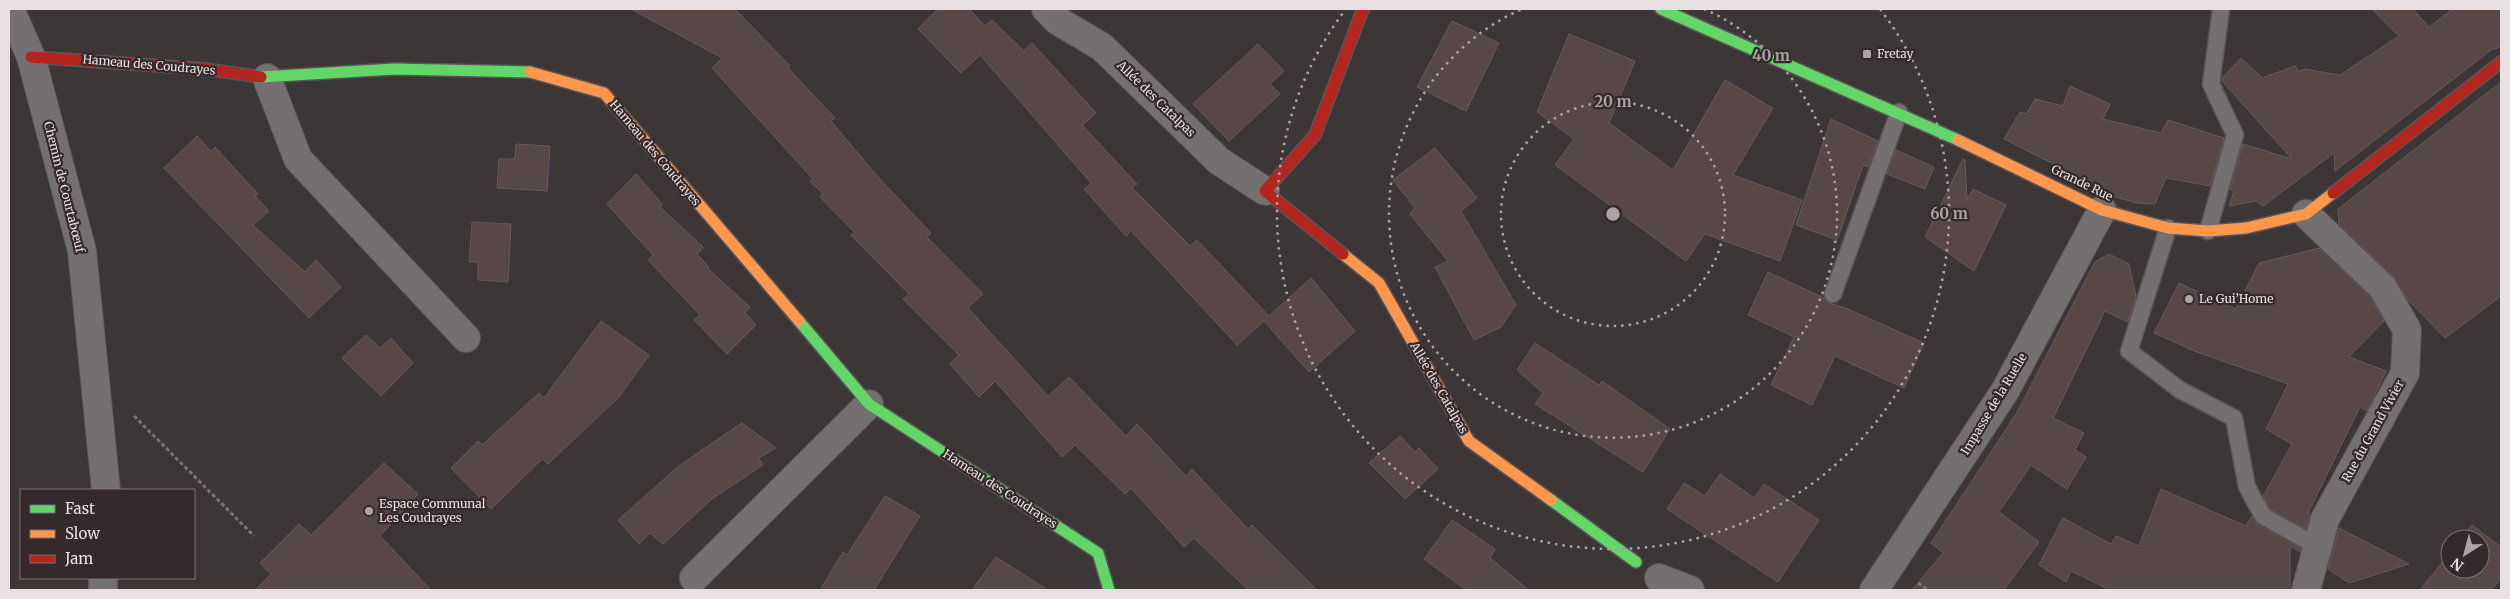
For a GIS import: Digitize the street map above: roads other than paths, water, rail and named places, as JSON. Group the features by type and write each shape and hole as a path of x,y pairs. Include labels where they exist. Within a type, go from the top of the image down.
{"street":[{"name":"Chemin de Courtabœuf","path":"10,9 31,57 82,251 106,489"},
{"name":"Allée des Catalpas","path":"1046,9 1058,21 1102,47 1219,161 1266,191 1379,283 1469,441 1636,562"},
{"path":"1266,191 1315,135 1363,9"},
{"name":"Grande Rue","path":"1661,9 1899,112 2044,180 2102,210 2168,228 2208,231 2246,228 2306,214 2501,62"},
{"name":"Hameau des Coudrayes","path":"31,57 55,57 205,69 267,78 394,69 532,72 604,93 869,404 1098,553 1109,590"},
{"path":"267,78 298,160 466,338"},
{"name":"Impasse de la Ruelle","path":"1874,590 2005,391 2102,210"},
{"name":"Rue du Grand Vivier","path":"2306,214 2382,288 2407,330 2405,373 2325,519 2306,590"},
{"path":"694,578 869,404"},
{"path":"1659,578 1690,590"}],"lane":[{"path":"2208,231 2235,135 2211,84 2221,9"},
{"path":"1832,294 1899,112"},
{"path":"2168,228 2129,351 2180,390 2234,418 2247,487 2263,516 2318,547"}],"place":[{"name":"Fretay","path":"1867,54"},
{"name":"Le Gui’Home","path":"2189,299"},
{"name":"Espace Communal Les Coudrayes","path":"369,511"}]}
